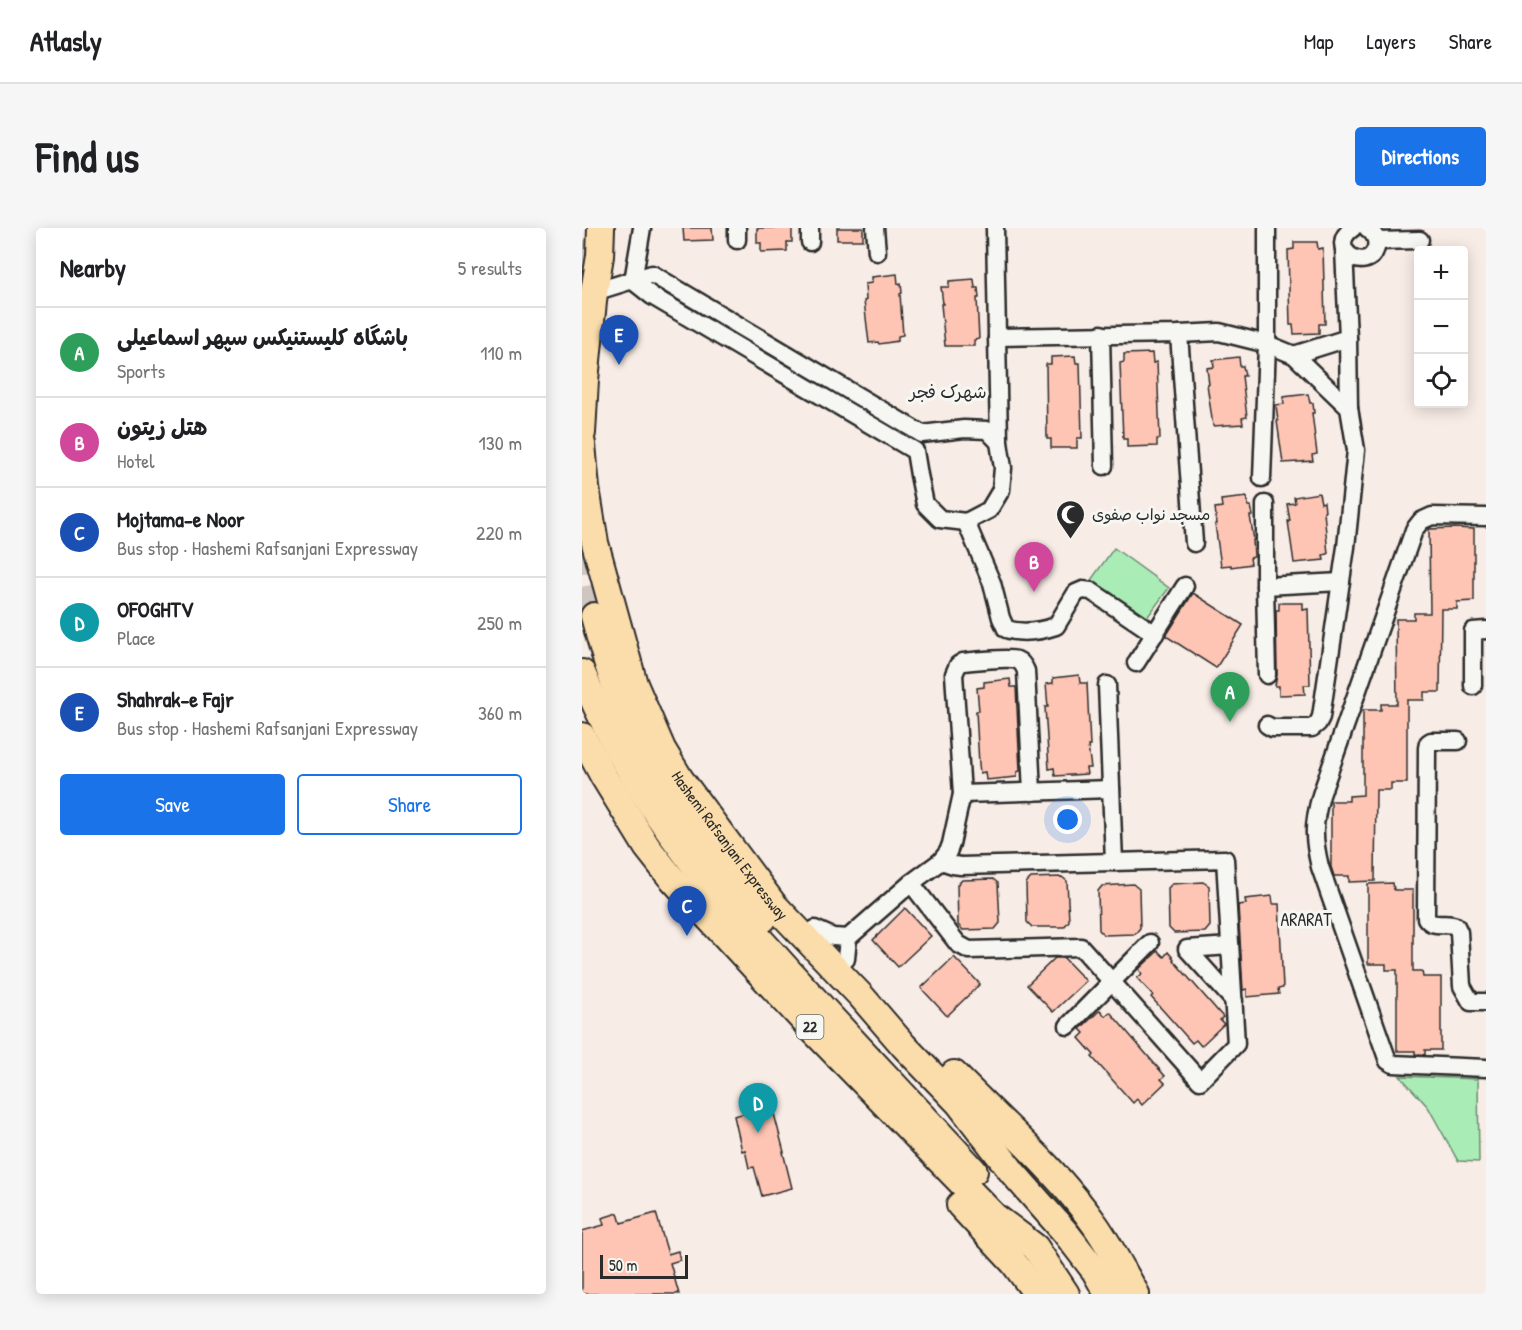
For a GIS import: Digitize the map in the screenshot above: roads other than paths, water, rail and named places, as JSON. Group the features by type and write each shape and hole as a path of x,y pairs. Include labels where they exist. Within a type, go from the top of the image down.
{"highway":[{"path":"582,433 594,292 603,228"},
{"name":"Hashemi Rafsanjani Expressway","path":"582,444 595,543 634,684 662,749 680,778 773,904 959,1103 1013,1173 1065,1232 1095,1271 1108,1294"},
{"name":"Hashemi Rafsanjani Expressway","path":"594,616 613,681 628,717 672,798 714,858 832,998 954,1124 1013,1173"},
{"name":"22","path":"582,673 594,703 617,748 649,803 689,858 791,975 1007,1207 1066,1294"},
{"name":"22","path":"582,736 647,847 669,874 808,1025 977,1199 994,1216 1035,1247"},
{"path":"728,844 763,875 815,929 847,949 889,1007 1022,1141 1075,1199 1096,1227 1136,1294"},
{"path":"669,874 702,929 731,966 939,1182 1014,1263 1037,1294"},
{"path":"979,1100 1064,1203 1095,1271"}],"street":[{"path":"633,281 642,228"},
{"path":"876,228 877,252"},
{"path":"633,281 652,296 915,451 925,504 940,519 966,522 989,510 1001,490 995,228"},
{"path":"1262,478 1267,344 1267,228"},
{"path":"1346,236 1351,257 1361,260 1374,252 1372,235 1420,240"},
{"path":"1268,725 1272,728 1312,728 1321,717 1346,547 1356,450 1349,408 1346,236"},
{"path":"594,292 652,274 922,434 964,429 987,430 999,442"},
{"path":"997,337 1219,332 1267,344 1294,355 1349,408"},
{"path":"1101,334 1104,466"},
{"path":"1179,334 1194,543"},
{"path":"1294,355 1348,338"},
{"path":"1265,504 1267,675"},
{"path":"1486,517 1432,516 1421,521 1414,530 1324,786 1314,830 1320,867 1388,1061 1394,1064 1486,1068"},
{"path":"966,522 992,583 1006,629 1015,632 1043,630 1056,626 1076,593 1083,590 1091,591 1155,634"},
{"path":"1265,586 1341,582"},
{"path":"1136,663 1185,586"},
{"path":"1473,686 1473,631 1486,630"},
{"path":"847,949 911,883 941,861 948,852 962,794 954,674 955,669 963,662 1013,658 1021,662 1026,671 1032,792"},
{"path":"1107,685 1114,862"},
{"path":"1458,741 1431,741 1427,748 1426,918 1434,924 1456,926 1459,932 1462,986 1471,1002 1486,1002"},
{"path":"962,794 1111,789"},
{"path":"911,883 958,944 969,950 1081,947 1200,1081 1236,1044 1225,859 961,866 941,861"},
{"path":"1068,1026 1150,943"},
{"path":"1230,946 1187,949 1234,1001"}],"tunnel":[{"path":"582,305 588,228"},
{"path":"582,547 594,616"}],"place":[{"name":"Shahrak-e Fajr","path":"619,365"},
{"name":"مسجد نواب صفوی","path":"1071,540"},
{"name":"هتل زیتون","path":"1034,592"},
{"name":"باشگاه کلیستنیکس سپهر اسماعیلی","path":"1230,722"},
{"name":"Mojtama-e Noor","path":"687,936"},
{"name":"OFOGHTV","path":"758,1133"}],"district":[{"name":"شهرک فجر","path":"948,392"},
{"name":"ARARAT","path":"1306,920"}]}
